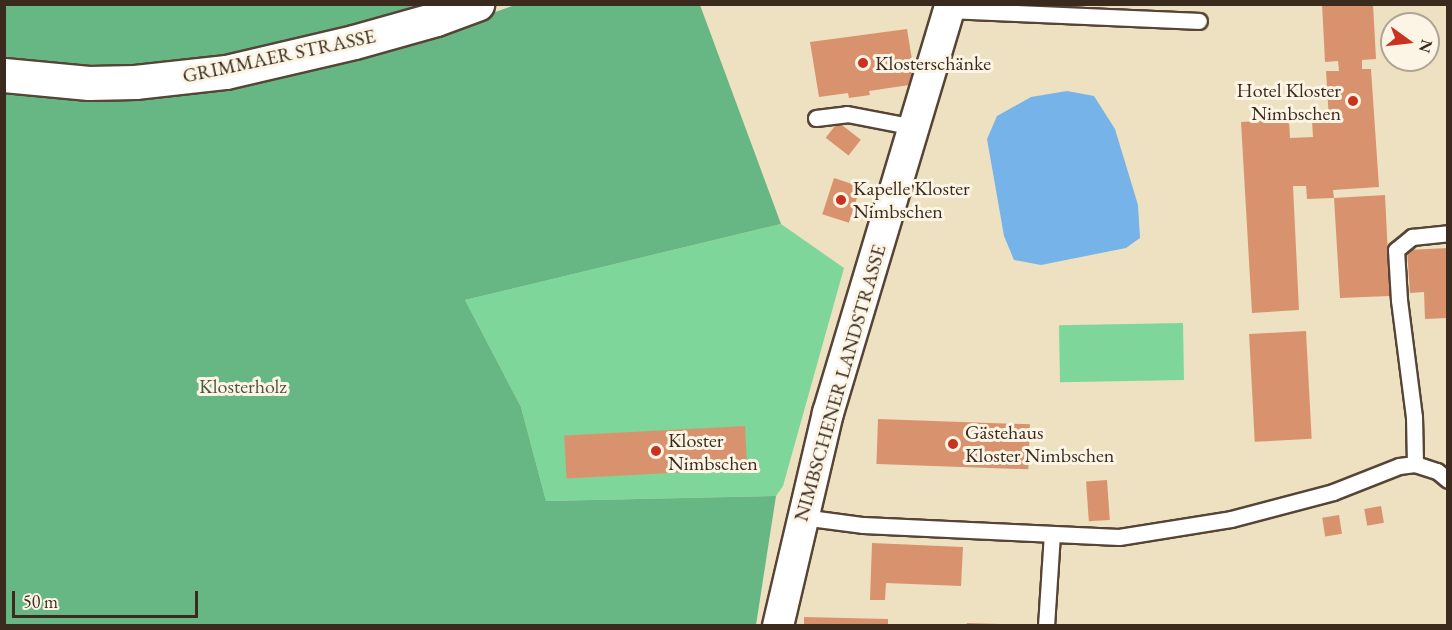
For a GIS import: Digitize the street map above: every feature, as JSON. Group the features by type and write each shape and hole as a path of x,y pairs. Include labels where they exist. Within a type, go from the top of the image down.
{"main road":[{"name":"GRIMMAER STRASSE","path":"4,75 89,83 135,82 226,72 354,42 436,19 477,4"}],"street":[{"name":"NIMBSCHENER LANDSTRASSE","path":"778,626 831,402 950,7"}],"lane":[{"path":"950,7 1199,21"},
{"path":"816,118 847,114 914,127"},
{"path":"1415,464 1414,417 1399,300 1396,250 1412,237 1448,233"},
{"path":"802,517 863,525 1119,537 1231,519 1333,492 1399,466 1415,464 1437,471 1448,480"},
{"path":"1046,626 1052,534"}],"green space":[{"path":"4,5 435,5 287,45 180,64 90,68 5,61"},
{"name":"Klosterholz","path":"515,5 700,5 781,224 465,300 521,407 546,501 776,496 756,625 5,625 4,88 440,32"},
{"path":"781,224 844,268 783,486 776,496 546,501 521,407 465,300"},
{"path":"1183,323 1184,380 1060,382 1059,325"}],"water":[{"path":"1067,91 1094,96 1115,129 1138,205 1140,238 1126,248 1041,265 1014,260 1004,236 987,139 997,116 1031,97"}],"building":[{"path":"1322,4 1373,4 1376,59 1362,60 1362,69 1371,69 1379,187 1333,190 1334,198 1307,199 1306,186 1293,186 1299,310 1252,313 1241,122 1289,119 1290,138 1313,137 1312,121 1329,120 1326,71 1339,71 1338,61 1325,62"},
{"name":"Klosterschänke","path":"907,29 916,84 869,91 870,95 849,98 848,93 819,97 810,42"},
{"path":"838,122 861,140 849,156 826,138"},
{"name":"Kapelle Kloster Nimbschen","path":"834,178 861,187 849,223 822,214"},
{"path":"1385,195 1390,296 1340,298 1334,198"},
{"path":"1448,248 1448,318 1425,319 1424,292 1410,293 1407,250"},
{"path":"1306,331 1312,439 1255,442 1249,334"},
{"name":"Gästehaus Kloster Nimbschen","path":"878,419 1030,424 1028,469 876,464"},
{"name":"Kloster Nimbschen","path":"745,426 747,469 566,478 564,435"},
{"path":"1107,480 1110,520 1089,521 1086,481"},
{"path":"1381,506 1384,523 1367,526 1364,509"},
{"path":"1339,515 1342,534 1325,536 1322,518"},
{"path":"872,543 963,547 961,586 886,583 885,600 870,600"},
{"path":"804,617 888,619 888,626 804,626"},
{"path":"967,623 1000,624 1000,626 966,626"}],"place":[{"name":"Klosterschänke","path":"863,63"},
{"name":"Hotel Kloster Nimbschen","path":"1353,101"},
{"name":"Kapelle Kloster Nimbschen","path":"841,200"},
{"name":"Gästehaus Kloster Nimbschen","path":"953,444"},
{"name":"Kloster Nimbschen","path":"656,451"}]}
